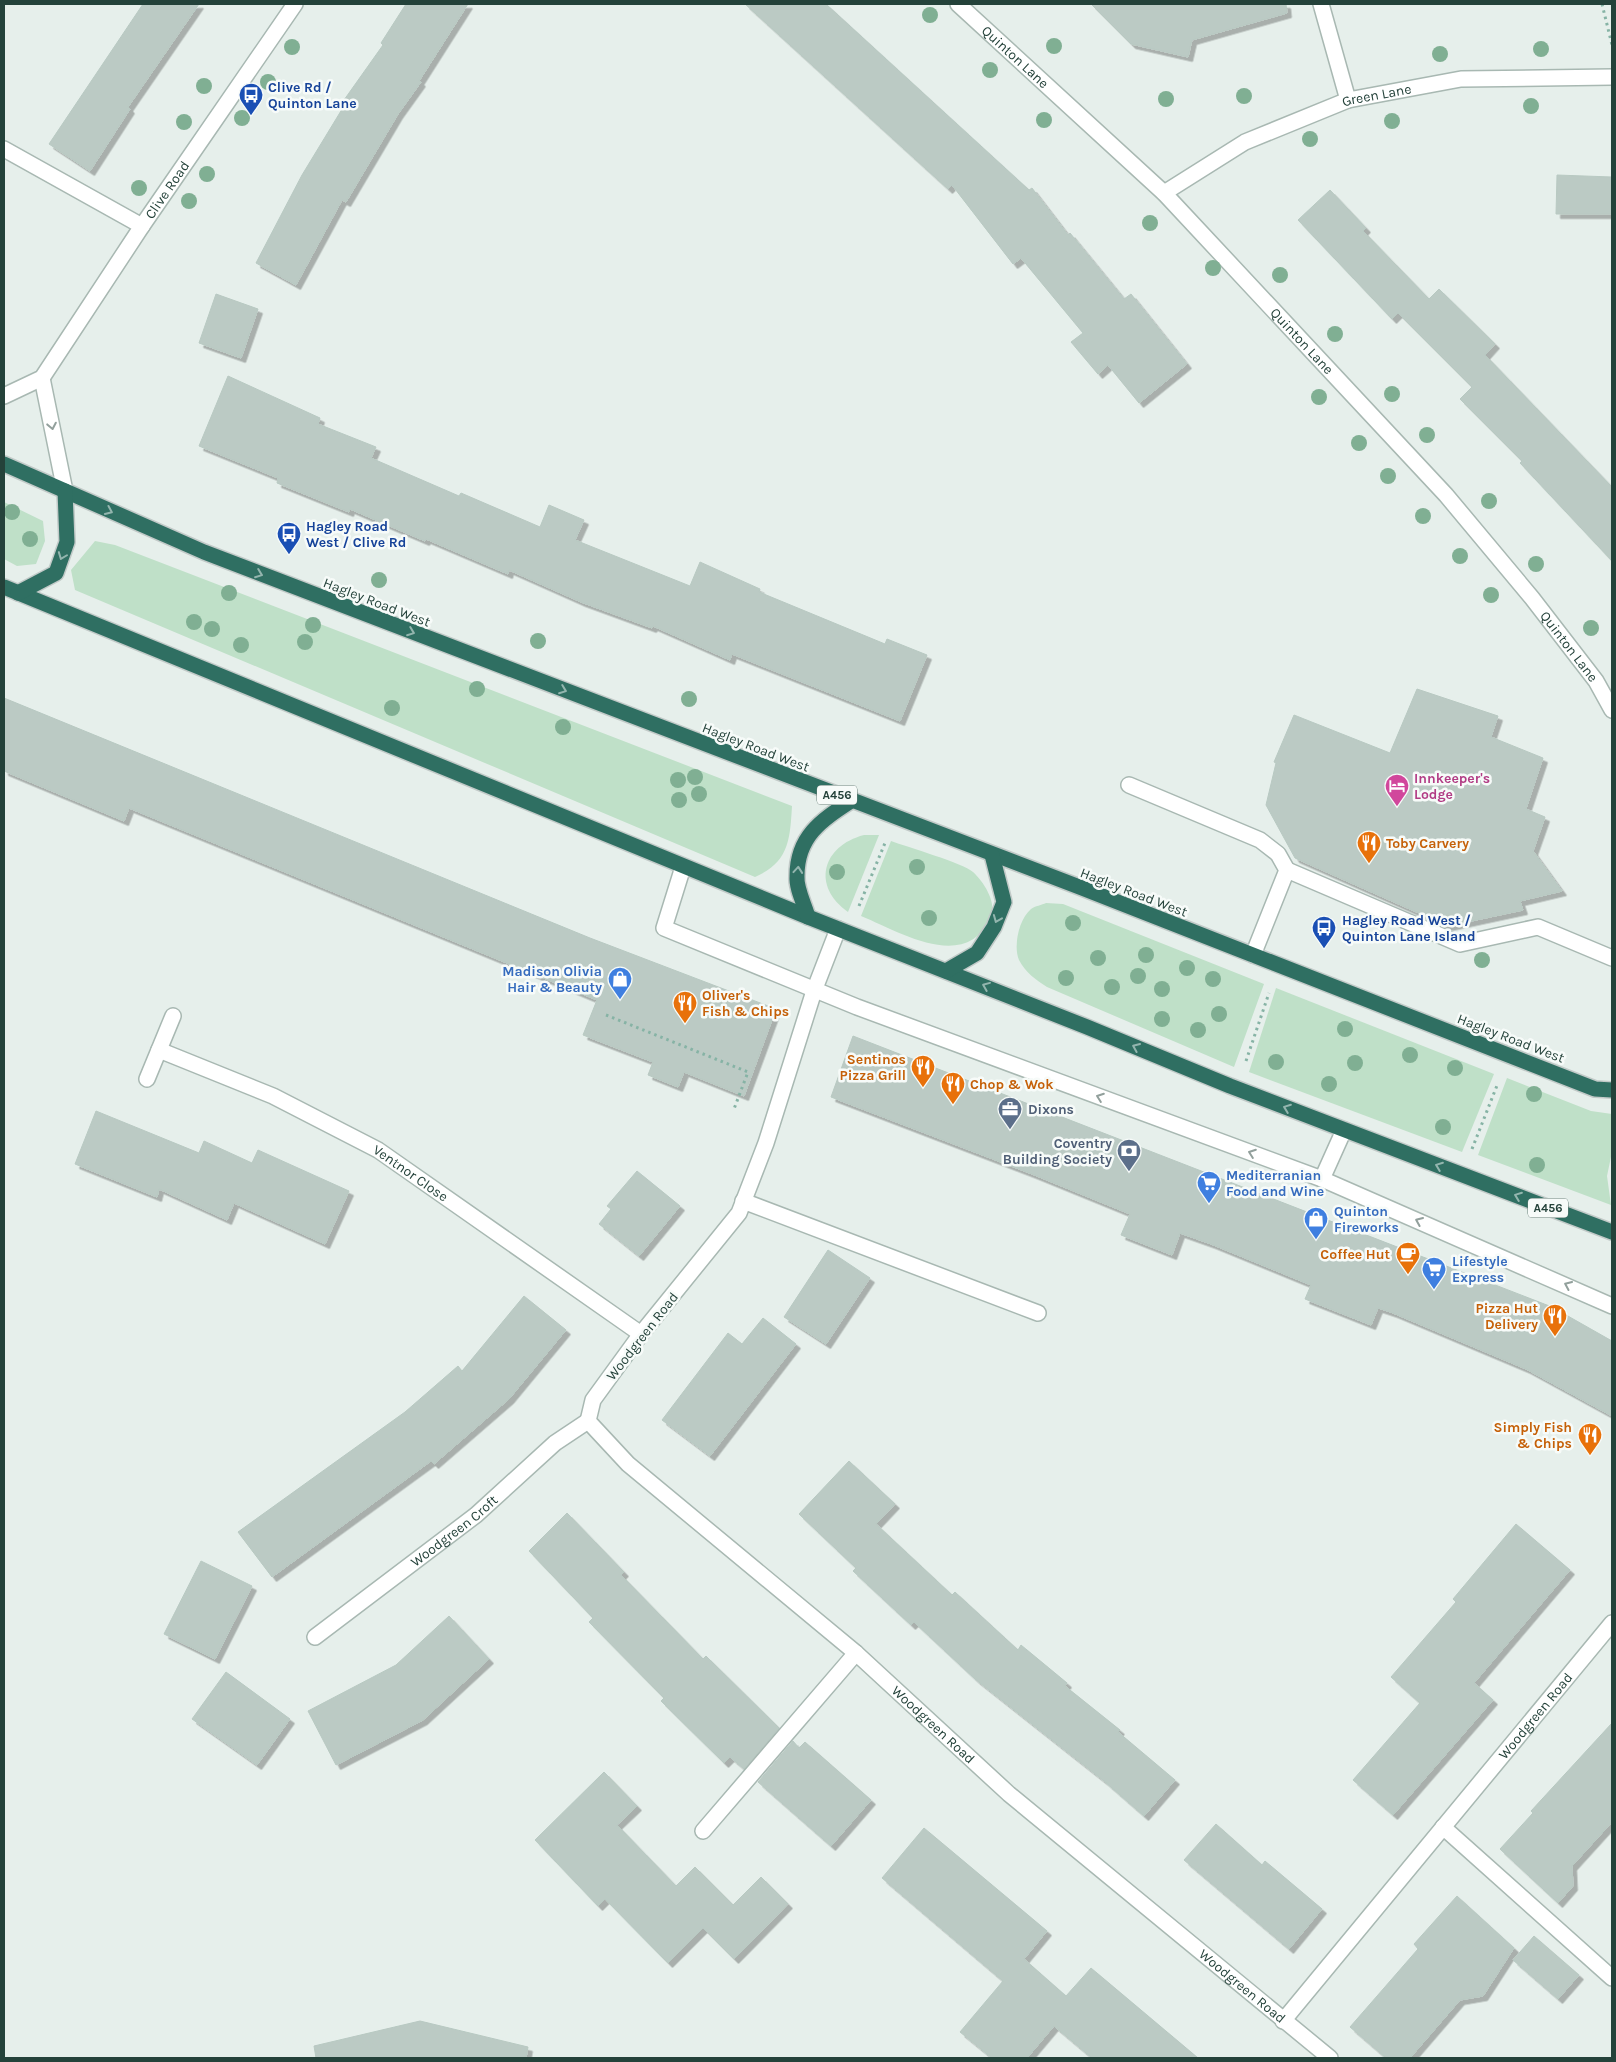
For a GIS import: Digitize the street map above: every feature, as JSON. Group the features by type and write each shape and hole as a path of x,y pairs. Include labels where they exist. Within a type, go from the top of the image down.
{"highway":[{"name":"Hagley Road West","path":"4,464 204,552 1595,1088 1612,1090"},
{"path":"18,593 56,573 67,542 65,491"},
{"name":"A456","path":"4,587 683,867 1230,1086 1612,1232"},
{"path":"808,917 796,877 800,849 820,821 851,801"},
{"path":"946,971 977,953 994,927 1004,902 992,855"}],"street":[{"name":"Clive Road","path":"42,378 142,226 295,4"},
{"name":"Quinton Lane","path":"958,4 1164,193 1446,495 1532,598 1590,673 1612,710"},
{"path":"1321,4 1348,100"},
{"name":"Green Lane","path":"1164,193 1245,142 1348,100 1461,79 1612,77"},
{"path":"4,149 142,226"},
{"path":"4,396 42,378 65,491"},
{"path":"1128,785 1260,840 1278,854 1287,870 1460,944 1538,927 1612,958"},
{"path":"683,867 664,928 814,991 1322,1179 1612,1306"},
{"path":"1253,955 1287,870"},
{"name":"Woodgreen Road","path":"838,929 814,991 766,1143 739,1213 641,1334 593,1400 588,1421 628,1464 856,1653 1009,1794 1283,2021 1612,1623"},
{"path":"147,1079 173,1016"},
{"name":"Ventnor Close","path":"159,1050 273,1096 378,1150 641,1334"},
{"path":"1322,1179 1344,1130"},
{"path":"744,1201 1038,1314"},
{"name":"Woodgreen Croft","path":"315,1637 476,1515 555,1443 588,1421"},
{"path":"703,1832 856,1653"},
{"path":"1443,1827 1612,1978"},
{"path":"1283,2021 1330,2058"}],"path":[{"path":"1602,4 1612,45"},
{"path":"857,912 885,841"},
{"path":"1244,1066 1269,992"},
{"path":"606,1015 748,1072 734,1109"},
{"path":"1469,1156 1499,1081"}],"green space":[{"path":"4,502 43,521 45,541 36,564 17,566 4,559"},
{"path":"95,541 115,545 792,806 786,849 775,864 755,877 75,590 71,570"},
{"path":"864,835 879,835 848,912 836,902 829,891 826,868 831,857 839,848 850,840"},
{"path":"891,841 958,864 977,876 985,886 992,904 991,916 980,933 966,943 950,946 932,944 894,931 861,916"},
{"path":"1046,903 1063,904 1264,984 1234,1067 1039,982 1024,968 1019,960 1017,940 1020,926 1027,913 1033,908"},
{"path":"1276,988 1494,1074 1462,1152 1249,1072"},
{"path":"1507,1078 1591,1111 1612,1114 1612,1152 1607,1176 1611,1205 1478,1155"}],"building":[{"path":"143,4 199,4 128,107 130,109 90,171 49,144"},
{"path":"406,4 468,4 419,81 421,82 398,114 346,202 342,200 296,285 256,263 302,175 347,101 344,100 383,45 381,43"},
{"path":"745,4 826,4 1029,190 1032,188 1068,235 1070,233 1124,299 1131,294 1187,364 1139,403 1108,365 1098,374 1071,342 1083,333 1021,258 1013,264 952,185 948,189"},
{"path":"1091,4 1286,4 1287,13 1192,40 1188,57 1131,44"},
{"path":"1557,175 1612,177 1612,214 1556,214"},
{"path":"1330,190 1366,228 1363,231 1429,299 1439,289 1495,344 1485,355 1612,487 1612,561 1520,463 1522,461 1460,399 1472,387 1398,313 1392,319 1298,220"},
{"path":"216,294 258,309 241,358 199,343"},
{"path":"228,376 320,418 318,424 376,447 371,458 459,496 461,493 540,527 549,505 584,520 575,540 690,586 700,562 760,589 759,592 885,644 887,639 927,655 900,721 732,654 730,660 653,626 652,628 581,602 509,570 508,574 350,509 349,512 277,483 278,478 199,446"},
{"name":"Innkeeper's Lodge","path":"1417,689 1498,716 1491,737 1543,758 1526,809 1545,817 1533,851 1562,891 1520,901 1523,910 1448,926 1295,858 1266,805 1276,763 1274,762 1294,715 1390,753"},
{"path":"4,698 590,938 776,1009 744,1096 684,1072 678,1087 648,1075 653,1062 583,1035 597,1000 129,808 124,821 4,771"},
{"path":"853,1036 1552,1307 1612,1341 1612,1416 1526,1369 1393,1313 1378,1308 1371,1325 1305,1299 1311,1285 1211,1244 1180,1233 1172,1255 1121,1235 1130,1214 1032,1174 831,1097"},
{"path":"96,1111 199,1153 204,1141 252,1163 258,1150 349,1191 325,1244 234,1203 227,1220 159,1189 157,1197 75,1164"},
{"path":"637,1171 680,1206 639,1256 599,1224 611,1209 607,1206"},
{"path":"828,1250 870,1278 826,1344 784,1317"},
{"path":"524,1296 566,1330 509,1399 434,1464 431,1461 272,1577 238,1532 405,1412 458,1366 462,1371"},
{"path":"763,1318 796,1344 710,1456 662,1420 728,1333 742,1344"},
{"path":"849,1461 895,1504 876,1524 952,1595 955,1592 1018,1650 1021,1645 1067,1683 1065,1686 1120,1730 1118,1732 1175,1780 1144,1816 1104,1781 975,1679 914,1622 911,1625 853,1571 856,1568 799,1514"},
{"path":"567,1513 624,1572 621,1575 703,1659 706,1656 779,1728 744,1769 730,1757 724,1763 661,1701 664,1698 589,1622 593,1618 529,1551"},
{"path":"1516,1524 1570,1570 1474,1683 1493,1700 1393,1815 1353,1780 1420,1703 1391,1677 1456,1602 1453,1599"},
{"path":"201,1561 252,1586 215,1659 164,1634"},
{"path":"449,1616 489,1659 423,1720 336,1765 308,1711 396,1665"},
{"path":"226,1672 290,1719 257,1765 192,1719"},
{"path":"1612,1723 1612,1822 1572,1866 1573,1886 1558,1903 1500,1849 1533,1813 1531,1811"},
{"path":"793,1741 799,1748 805,1742 871,1800 831,1846 758,1782"},
{"path":"604,1772 637,1806 617,1825 676,1886 695,1867 733,1905 761,1877 788,1904 734,1959 703,1928 668,1963 605,1899 598,1906 535,1840"},
{"path":"1216,1824 1262,1865 1265,1861 1322,1909 1289,1949 1184,1860"},
{"path":"924,1828 1047,1931 1024,1959 1066,1996 1091,1968 1198,2058 1092,2058 1054,2026 1027,2058 992,2058 960,2032 1003,1981 882,1878"},
{"path":"1457,1896 1514,1948 1483,1996 1460,2000 1410,2058 1386,2058 1350,2027 1418,1949 1414,1944"},
{"path":"1534,1936 1579,1975 1558,1999 1513,1960"},
{"path":"420,2021 528,2047 526,2058 316,2058 314,2046"}],"place":[{"name":"Clive Rd / Quinton Lane","path":"251,116"},
{"name":"Hagley Road West / Clive Rd","path":"289,555"},
{"name":"Innkeeper's Lodge","path":"1397,807"},
{"name":"Toby Carvery","path":"1369,864"},
{"name":"Hagley Road West / Quinton Lane Island","path":"1324,949"},
{"name":"Madison Olivia Hair & Beauty","path":"620,1000"},
{"name":"Oliver's Fish & Chips","path":"685,1024"},
{"name":"Sentinos Pizza Grill","path":"923,1088"},
{"name":"Chop & Wok","path":"953,1105"},
{"name":"Dixons","path":"1010,1130"},
{"name":"Coventry Building Society","path":"1129,1172"},
{"name":"Mediterranian Food and Wine","path":"1209,1204"},
{"name":"Quinton Fireworks","path":"1316,1240"},
{"name":"Coffee Hut","path":"1408,1275"},
{"name":"Lifestyle Express","path":"1434,1290"},
{"name":"Pizza Hut Delivery","path":"1555,1337"},
{"name":"Simply Fish & Chips","path":"1590,1456"}]}
